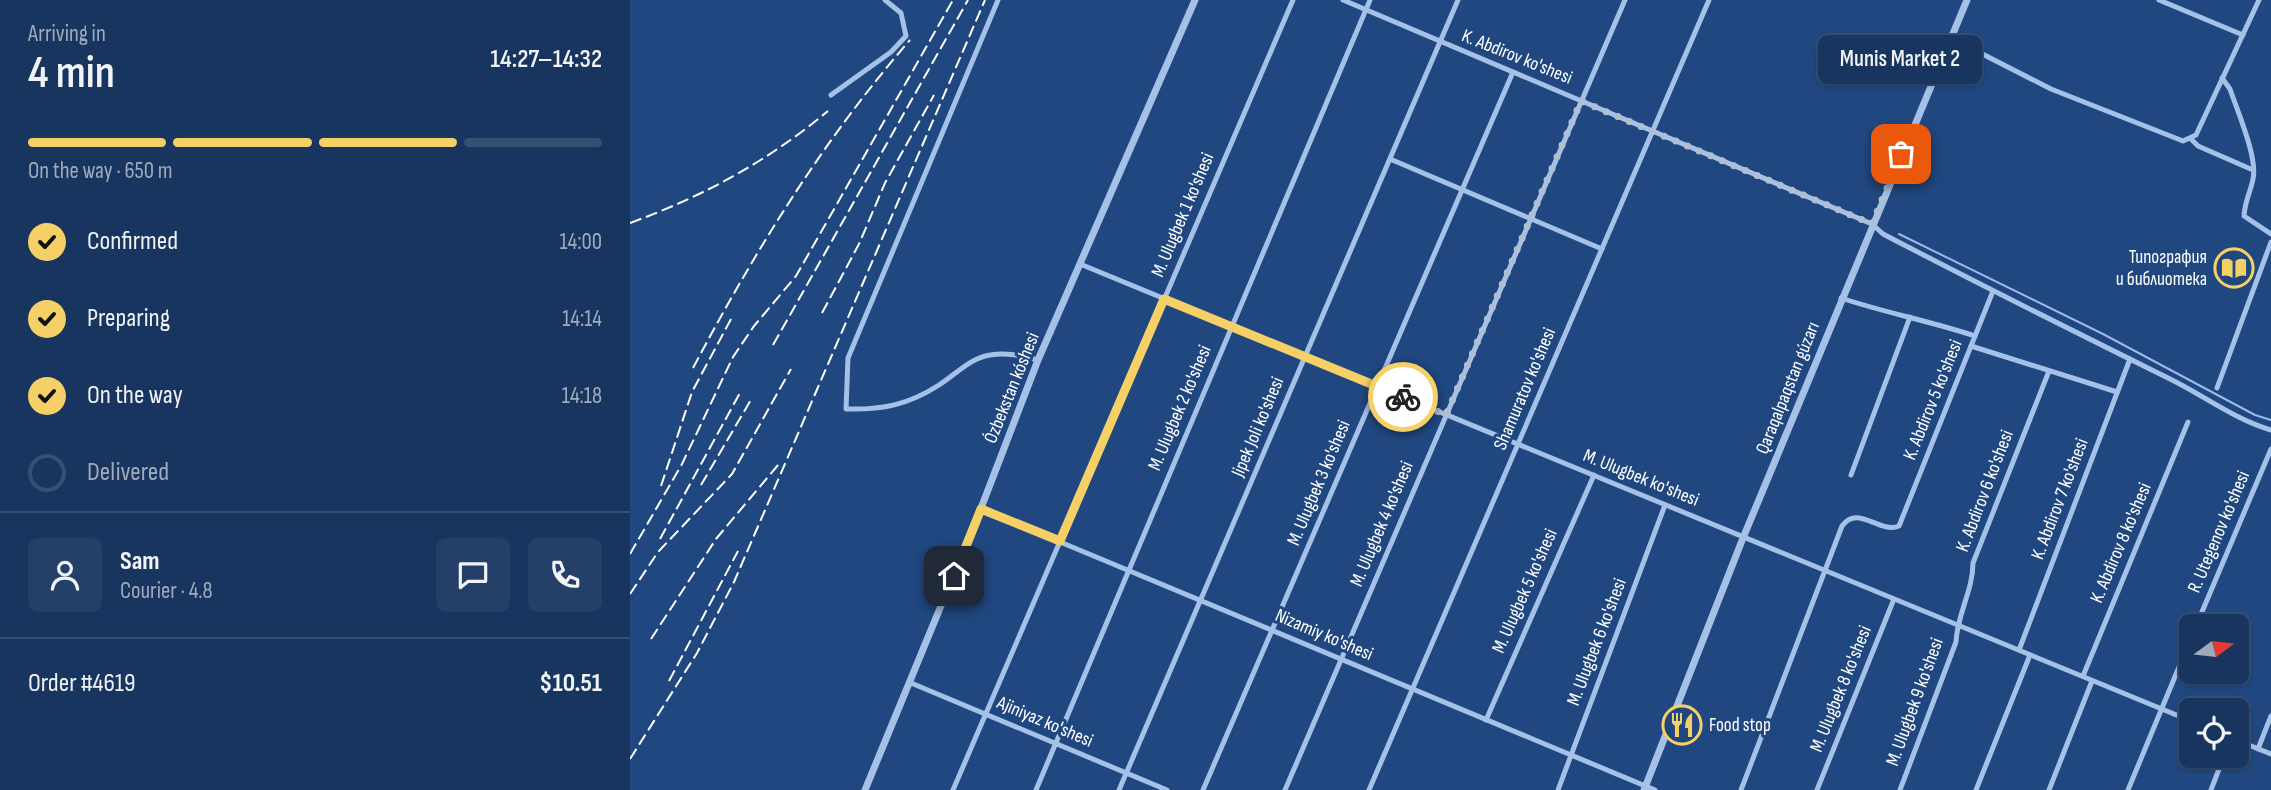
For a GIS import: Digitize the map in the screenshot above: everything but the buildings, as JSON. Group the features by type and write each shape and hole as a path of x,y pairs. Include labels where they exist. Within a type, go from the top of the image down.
{"street":[{"path":"831,95 891,52 906,36 901,13 885,0"},
{"path":"998,0 848,358 846,409 879,410 905,402 939,386 966,365 987,355 1009,353 1038,360"},
{"name":"Ózbekstan kóshesi","path":"865,790 981,509 1038,360 1195,0"},
{"name":"M. Ulugbek 1 ko'shesi","path":"953,790 1293,0"},
{"name":"K. Abdirov ko'shesi","path":"1343,0 1872,224 1883,234 1993,291 2189,388 2243,422 2271,430"},
{"name":"M. Ulugbek 2 ko'shesi","path":"1036,790 1370,0"},
{"name":"Jipek Joli ko'shesi","path":"1119,790 1458,0"},
{"name":"M. Ulugbek 4 ko'shesi","path":"1284,790 1625,0"},
{"name":"Shamuratov ko'shesi","path":"1369,790 1709,0"},
{"name":"Qaraqalpaqstan gúzarı","path":"1644,788 1841,298 1967,0"},
{"path":"2159,0 2243,35"},
{"path":"1951,38 2051,89 2183,141 2191,139 2259,0"},
{"name":"M. Ulugbek 3 ko'shesi","path":"1203,790 1513,72"},
{"path":"2222,78 2230,89 2253,170 2254,179 2245,200 2244,216 2271,234"},
{"path":"2191,139 2198,146 2253,170"},
{"path":"1390,159 1602,249"},
{"path":"2217,388 2271,242"},
{"name":"M. Ulugbek ko'shesi","path":"1080,264 2179,716"},
{"name":"K. Abdirov 5 ko'shesi","path":"1825,571 1846,521 1858,517 1891,528 1899,526 1993,291"},
{"path":"1841,298 1895,316 1910,317 1975,336"},
{"path":"1851,475 1910,317"},
{"path":"1971,346 2117,393"},
{"name":"K. Abdirov 7 ko'shesi","path":"2019,650 2130,359"},
{"name":"K. Abdirov 6 ko'shesi","path":"1956,624 1973,579 1973,563 2049,371"},
{"name":"K. Abdirov 8 ko'shesi","path":"2083,676 2188,422"},
{"name":"R. Utegenov ko'shesi","path":"2201,614 2271,449"},
{"name":"M. Ulugbek 5 ko'shesi","path":"1486,720 1594,475"},
{"name":"M. Ulugbek 6 ko'shesi","path":"1558,790 1665,505"},
{"name":"Nizamiy ko'shesi","path":"981,509 1571,755 1644,788 1656,790"},
{"path":"1741,790 1825,571"},
{"name":"M. Ulugbek 8 ko'shesi","path":"1817,790 1894,599"},
{"name":"M. Ulugbek 9 ko'shesi","path":"1900,790 1955,642 1956,624"},
{"path":"1976,790 2030,655"},
{"path":"2128,790 2179,666"},
{"path":"2049,790 2092,681"},
{"name":"Ajiniyaz ko'shesi","path":"911,682 1167,790"},
{"path":"2258,749 2271,716"},
{"path":"2249,745 2271,754"},
{"path":"2211,790 2219,768"}],"waterway":[{"path":"1899,234 2103,334 2255,415 2271,420"}],"railway":[{"path":"630,554 682,464 733,357 754,326 796,276 953,0"},
{"path":"773,345 968,0"},
{"path":"630,759 697,653 734,582 985,0"},
{"path":"693,368 766,239 819,157 910,40"},
{"path":"822,313 859,244 885,183 934,95"},
{"path":"630,223 684,201 734,176 782,146 828,111"},
{"path":"661,486 692,392 731,319"},
{"path":"630,594 658,552 732,474 791,369"},
{"path":"660,539 741,391"},
{"path":"701,485 752,398"},
{"path":"651,639 716,539 778,465"},
{"path":"669,681 738,551"}],"way so far":[{"path":"1403,397 1446,415 1581,101 1872,224 1901,154"}],"place":[{"name":"Munis Market 2","path":"1901,154"},
{"name":"Типография и библиотека","path":"2234,268"},
{"name":"Food stop","path":"1682,725"}],"route":[{"path":"954,576 981,509 1060,541 1164,299 1403,397"}]}
